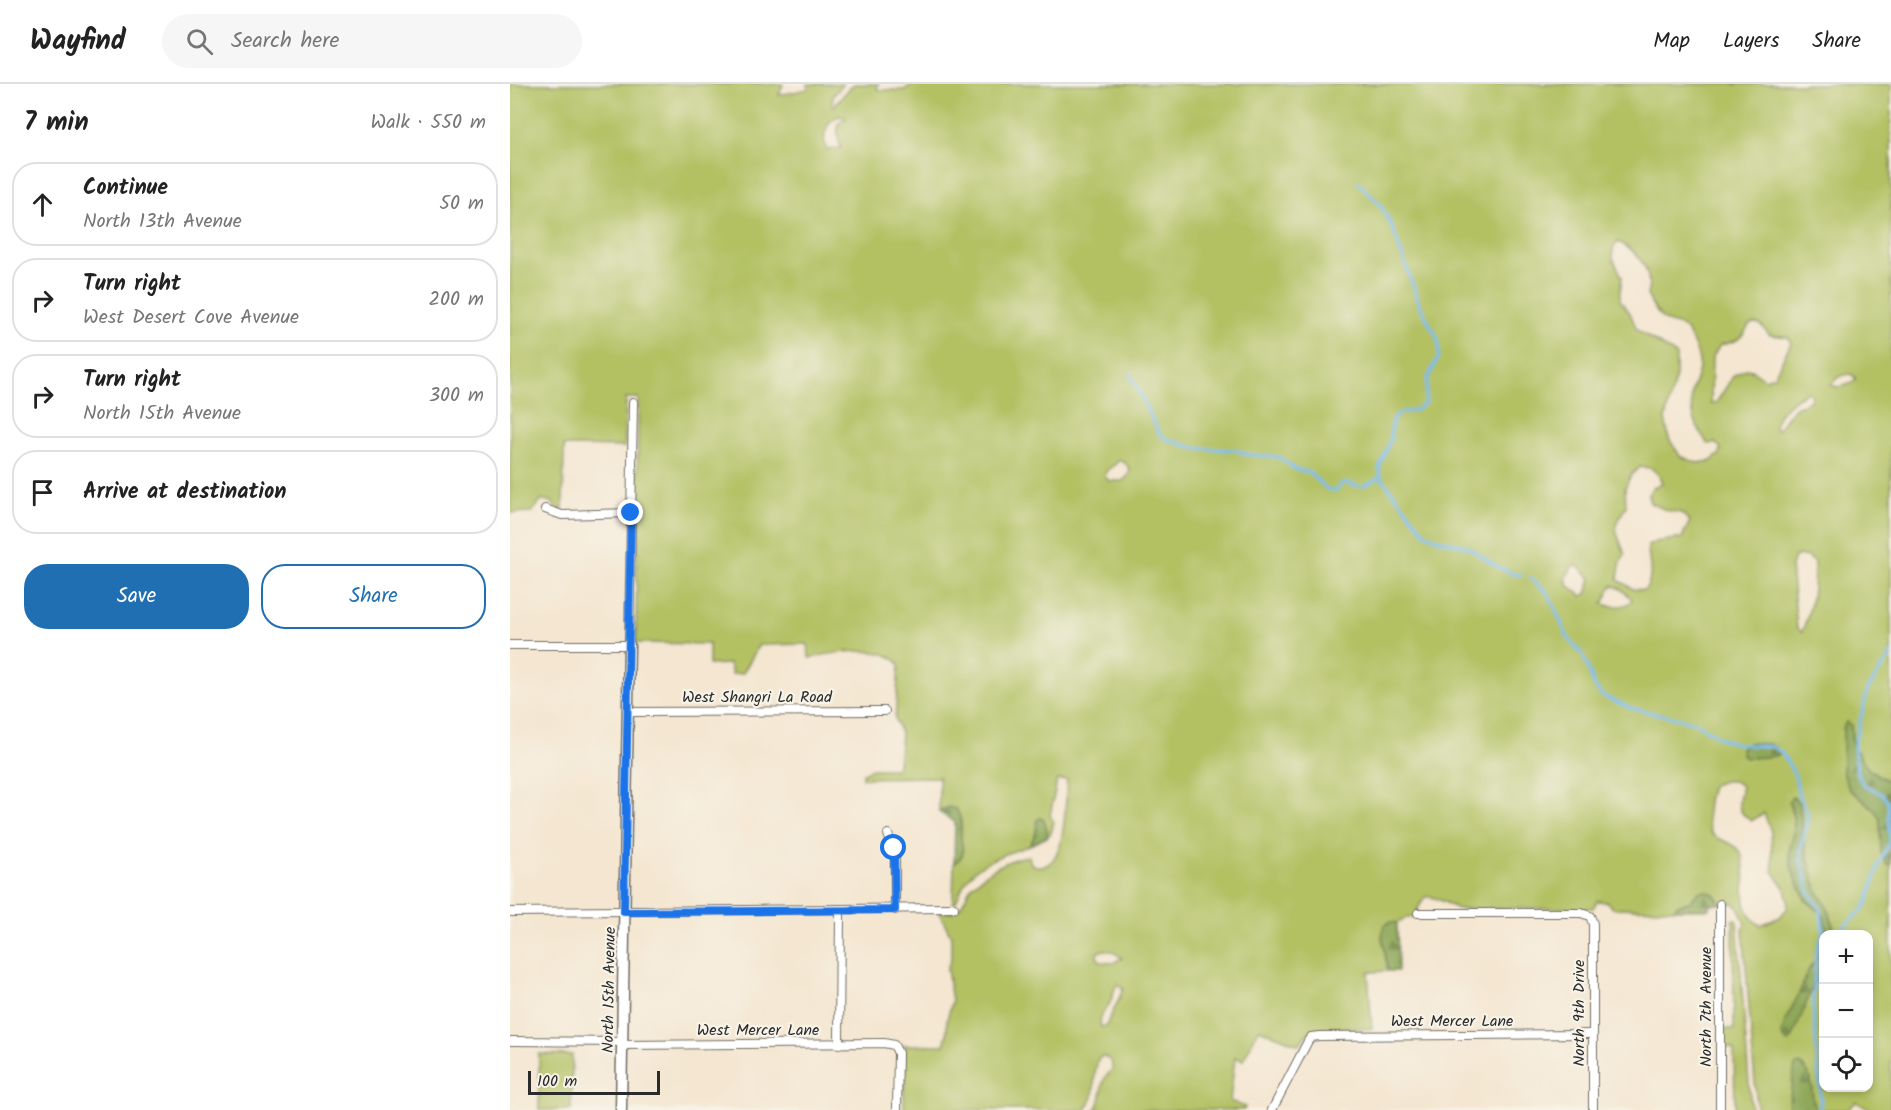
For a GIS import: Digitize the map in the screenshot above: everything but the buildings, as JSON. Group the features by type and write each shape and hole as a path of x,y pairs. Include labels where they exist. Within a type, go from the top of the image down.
{"street":[{"name":"North 15th Avenue","path":"621,1110 633,402"},
{"path":"544,509 562,515 631,513"},
{"path":"510,645 629,645"},
{"name":"West Shangri La Road","path":"628,712 885,711"},
{"path":"888,834 895,856 895,910"},
{"name":"North 7th Avenue","path":"1720,904 1720,1110"},
{"path":"510,912 954,908"},
{"path":"839,1044 840,910"},
{"name":"North 9th Drive","path":"1418,914 1581,913 1590,916 1593,924 1593,1110"},
{"name":"West Mercer Lane","path":"1272,1110 1311,1037 1592,1034"},
{"name":"West Mercer Lane","path":"510,1041 622,1044 884,1043 894,1045 898,1053 897,1110"}],"green space":[{"path":"510,84 783,84 779,95 808,89 808,84 843,84 833,96 832,105 835,106 854,84 879,84 877,88 879,90 904,90 913,84 1891,84 1891,783 1868,769 1853,746 1851,725 1843,772 1849,789 1874,809 1880,819 1881,853 1887,865 1891,864 1891,1110 1871,1110 1856,1102 1847,1110 1816,1110 1812,1100 1811,1079 1789,1102 1790,1110 1757,1110 1743,930 1745,924 1738,906 1733,903 1721,904 1698,893 1690,902 1677,905 1675,909 1612,908 1607,902 1597,901 1593,908 1458,909 1438,899 1425,897 1417,910 1417,917 1405,918 1397,923 1390,922 1382,936 1388,971 1368,972 1372,1029 1319,1029 1308,1033 1300,1045 1259,1029 1243,1060 1235,1057 1230,1101 1245,1107 1244,1110 1095,1110 1100,1100 1104,1080 1112,1070 1111,1061 1103,1056 1098,1059 1093,1097 1086,1110 904,1110 904,1045 944,1045 947,1035 947,1020 952,1001 947,969 951,959 951,936 939,912 957,910 977,881 1006,863 1029,856 1031,864 1043,866 1052,861 1062,836 1067,780 1057,780 1050,816 1054,822 1051,833 1047,837 1044,820 1040,818 1037,820 1036,833 1030,845 979,867 973,872 956,902 953,903 954,864 961,858 963,852 961,820 956,809 943,809 939,812 939,777 862,778 863,773 871,769 895,769 898,765 901,734 895,719 899,665 893,658 883,654 857,651 809,658 808,644 759,645 743,673 732,674 729,664 709,665 709,644 636,643 638,398 626,398 625,447 564,446 563,510 555,507 551,501 541,501 532,512 510,513","holes":["839,116 846,118 838,126 841,148 827,150 826,130","1618,242 1638,256 1646,271 1649,287 1647,295 1653,307 1666,321 1683,327 1692,340 1699,365 1691,399 1693,413 1697,426 1708,444 1715,443 1721,448 1720,454 1711,461 1697,463 1680,456 1669,439 1665,419 1676,376 1676,355 1637,330 1630,313 1620,300 1622,277 1613,258 1613,248","1760,324 1770,335 1788,337 1791,343 1774,376 1765,379 1752,370 1746,369 1734,375 1716,403 1711,404 1712,358 1720,345 1741,337 1749,325","1850,374 1855,377 1855,381 1850,384 1837,387 1831,385 1835,380","1807,392 1812,396 1807,402 1793,409 1776,430 1775,424 1780,413 1796,398","1121,461 1127,465 1130,470 1128,476 1122,481 1109,481 1105,474","1640,467 1651,468 1658,474 1662,483 1652,488 1648,495 1650,503 1681,513 1690,521 1682,538 1655,542 1648,546 1650,579 1645,590 1633,589 1618,580 1620,565 1625,554 1616,525 1626,506 1625,488 1631,475","1799,555 1808,557 1814,562 1812,598 1802,632 1797,628 1791,566 1795,557","1577,565 1591,579 1587,594 1582,596 1569,586 1566,577 1572,567","1612,585 1621,589 1632,601 1622,606 1603,604","1724,781 1734,781 1742,786 1739,802 1742,813 1751,821 1764,813 1771,832 1773,871 1785,889 1788,900 1787,909 1778,918 1760,925 1747,911 1742,856 1734,846 1714,836 1709,827 1709,795 1713,785","1103,950 1112,951 1122,958 1113,963 1101,962 1097,953","1118,984 1123,988 1120,996 1106,1026 1101,1027 1101,1017"]},
{"path":"1846,722 1851,725 1853,746 1868,769 1891,783 1891,864 1887,865 1881,853 1880,819 1874,809 1849,789 1843,772 1843,728"},
{"path":"1748,743 1769,744 1776,747 1779,755 1745,758 1741,749"},
{"path":"1792,797 1800,805 1807,855 1817,890 1829,911 1834,930 1826,930 1823,914 1806,900 1792,870 1789,852 1794,834 1794,820 1789,802"},
{"path":"948,807 956,809 961,820 963,852 961,858 954,864 955,822 939,812"},
{"path":"1040,818 1044,820 1047,837 1030,845 1036,833 1037,820"},
{"path":"1698,892 1714,894 1721,904 1710,904 1710,909 1675,909 1677,905 1690,902"},
{"path":"1735,919 1751,1110 1735,1110 1734,1049 1723,1046 1723,1029 1734,1029 1733,920"},
{"path":"1390,922 1397,923 1398,971 1388,971 1382,936 1385,925"},
{"path":"1819,956 1819,978 1814,984 1792,1039 1787,1043 1782,1034 1785,1021 1809,969"},
{"path":"539,1054 572,1055 571,1110 539,1110"},
{"path":"1800,1064 1808,1073 1816,1110 1790,1110 1789,1102 1795,1066"}],"waterway":[{"path":"1358,182 1380,205 1391,224 1421,308 1438,339 1439,356 1427,380 1425,403 1416,410 1400,413 1392,420 1390,441 1379,468 1381,477 1425,533 1468,547 1499,568 1521,575"},
{"path":"1130,374 1159,433 1166,439 1194,448 1235,450 1250,455 1279,457 1295,469 1310,473 1327,489 1337,491 1340,484 1347,483 1358,486"},
{"path":"1363,486 1380,477"},
{"path":"1530,578 1548,593 1568,638 1583,655 1595,687 1603,696 1631,708 1694,722 1722,739 1738,744 1773,747 1782,753 1795,775 1799,796 1807,813 1801,861 1809,892 1821,910 1823,933 1816,952 1813,1005 1821,1103 1818,1110"},
{"path":"1839,930 1863,909 1868,901 1879,864 1890,842 1888,801 1882,794 1863,784 1857,773 1854,745 1868,689 1891,654"}],"route":[{"path":"631,513 624,912 895,910 894,848"}]}
